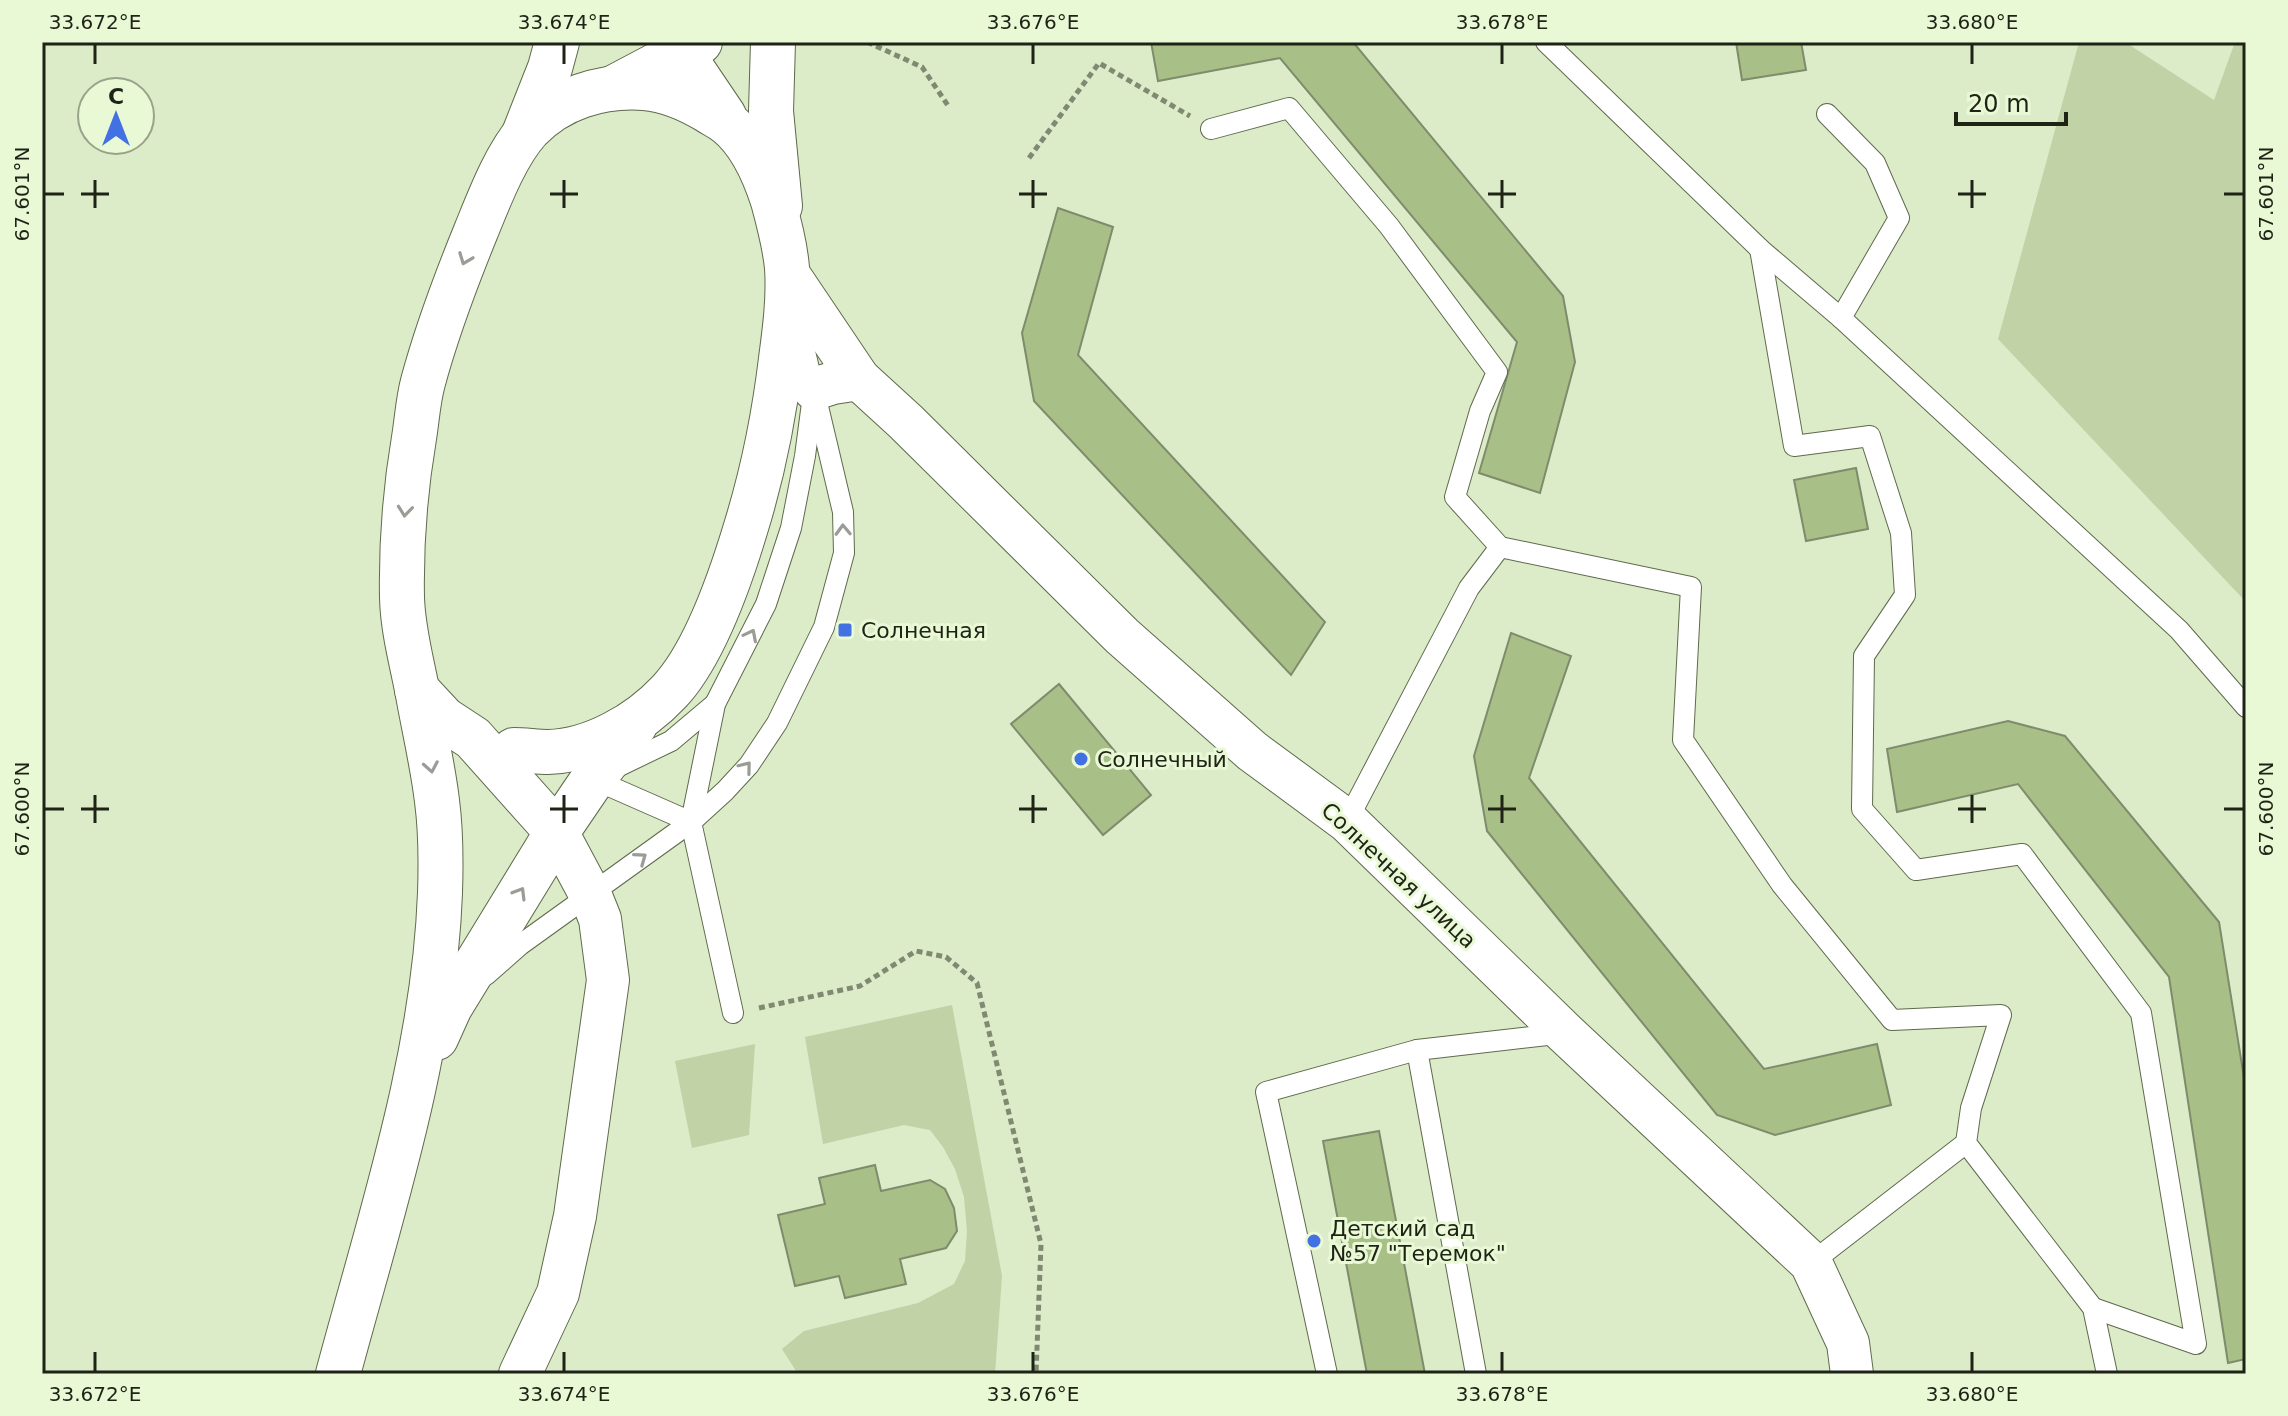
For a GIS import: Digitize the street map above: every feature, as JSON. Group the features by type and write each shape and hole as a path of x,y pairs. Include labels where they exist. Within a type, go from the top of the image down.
{"main road":[{"path":"338,1374 417,1076 433,978 440,890 438,804 408,652 402,603 402,535 409,465 422,386 442,322 494,187 524,135 557,42"},
{"path":"417,1076 450,1007 557,832 593,779 642,716 670,691 696,653 733,569 774,418 786,322 785,254 771,111 773,42"},
{"path":"613,88 684,46 730,124 762,170 785,254"},
{"path":"524,135 544,115 562,104 613,88 647,88 673,94 730,124"},
{"path":"774,418 814,389"},
{"path":"417,690 444,719 473,738 557,832"},
{"path":"514,750 553,752 599,742 642,716"},
{"path":"473,738 593,779"}],"street":[{"name":"Солнечная улица","path":"785,254 859,379 1122,636 1252,751 1347,821 1565,1033 1811,1263 1848,1343 1852,1374"},
{"path":"814,389 859,379"},
{"path":"520,1374 558,1293 575,1216 608,980 600,919 557,832"}],"lane":[{"path":"1546,42 1760,249 1841,318 2179,630 2246,707"},
{"path":"1211,129 1289,108 1389,226 1497,372 1480,411 1455,497 1500,547 1691,587 1683,740 1782,885 1892,1020 2001,1015 1971,1108 1966,1143 1811,1263"},
{"path":"1827,114 1875,163 1899,218 1841,318"},
{"path":"1760,249 1794,446 1870,436 1901,533 1905,595 1864,656 1862,809 1916,870 2022,854 2141,1013 2196,1344 2093,1308"},
{"path":"450,1007 520,945 691,822 725,791 749,765 777,723 824,627 844,553 843,512 785,254"},
{"path":"733,1013 691,822 715,704 766,604 791,528 814,389"},
{"path":"1347,821 1469,588 1500,547"},
{"path":"593,779 671,741 715,704"},
{"path":"593,779 691,822"},
{"path":"1327,1374 1266,1092 1417,1050 1565,1033"},
{"path":"1417,1050 1476,1374"},
{"path":"1966,1143 2093,1308 2107,1374"}],"path":[{"path":"867,42 922,67 949,107"},
{"path":"1029,158 1099,63 1211,129"},
{"path":"733,1013 860,986 916,951 946,957 977,983 1041,1244 1036,1374"}],"green space":[{"path":"2079,42 2125,42 2214,100 2235,42 2246,42 2246,602 1998,339"},
{"path":"952,1005 1002,1276 995,1374 798,1374 782,1349 804,1331 918,1303 954,1284 965,1261 967,1231 964,1197 955,1169 930,1130 904,1125 823,1144 805,1037"},
{"path":"755,1044 749,1135 692,1148 675,1061"}],"building":[{"path":"1151,42 1353,42 1563,296 1575,362 1540,493 1479,473 1517,342 1280,58 1158,81"},
{"path":"1736,42 1801,42 1806,70 1742,80"},
{"path":"1058,208 1113,227 1078,355 1325,622 1291,675 1034,401 1022,333"},
{"path":"1856,468 1868,529 1806,541 1794,480"},
{"path":"1511,633 1571,656 1529,778 1764,1069 1877,1044 1891,1105 1775,1135 1717,1115 1487,831 1474,756"},
{"name":"Солнечный","path":"1059,684 1151,795 1103,835 1011,724"},
{"path":"2008,721 2065,736 2219,922 2246,1090 2246,1359 2228,1363 2169,977 2018,784 1897,812 1887,749"},
{"path":"1379,1131 1425,1374 1367,1374 1323,1141"},
{"path":"875,1165 881,1191 930,1180 945,1189 954,1208 957,1231 946,1248 900,1259 906,1284 845,1298 839,1276 795,1286 778,1215 825,1204 819,1178"}],"place":[{"name":"Солнечная","path":"845,630"},
{"name":"Солнечный","path":"1081,759"},
{"name":"Детский сад №57 \"Теремок\"","path":"1314,1241"}]}
